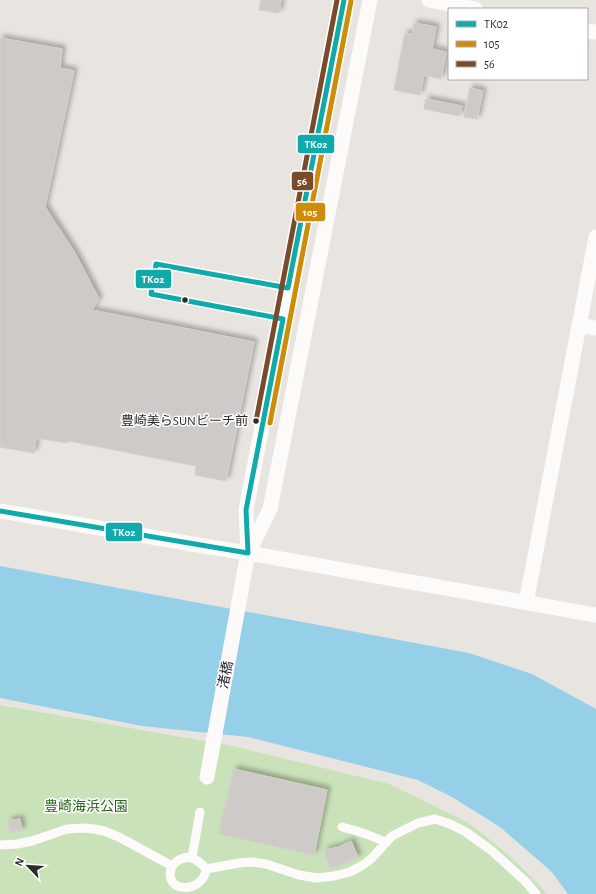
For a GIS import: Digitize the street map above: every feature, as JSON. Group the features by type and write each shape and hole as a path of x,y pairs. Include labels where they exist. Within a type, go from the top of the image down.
{"street":[{"path":"248,553 246,510 344,0"},
{"path":"248,553 270,509 370,0"},
{"path":"429,0 470,8"},
{"path":"526,603 596,237"},
{"path":"579,325 596,328"},
{"path":"0,511 248,553 596,615"},
{"name":"渚橋","path":"207,777 248,553"},
{"path":"192,857 200,812"},
{"path":"206,869 252,862 266,864 299,875 317,878 334,876 350,872 363,865 371,859 392,836 418,823 435,819 466,832 492,851 526,881 536,894"},
{"path":"342,827 368,834 386,842"},
{"path":"0,844 17,844 32,841 67,829 94,829 119,837 172,866"},
{"path":"192,857 206,869 202,884 190,892 184,892 175,887 172,882 170,870 172,866 176,861 182,858 192,857"}],"lane":[{"path":"283,318 151,294 156,264 288,288"}],"green space":[{"name":"豊崎海浜公園","path":"0,705 232,746 389,784 465,821 516,862 546,894 0,894"}],"water":[{"path":"0,566 469,653 532,674 596,709 596,894 568,894 552,872 500,827 452,797 418,780 248,737 142,726 0,698"}],"building":[{"path":"261,0 281,0 279,13 259,10"},
{"path":"414,23 436,27 432,49 446,52 441,79 424,75 420,95 394,90 405,33 412,34"},
{"path":"0,38 62,49 60,68 74,71 45,207 75,253 99,299 92,310 254,342 226,481 195,475 196,466 69,441 68,443 36,438 34,453 0,447"},
{"path":"470,88 483,91 477,119 464,117"},
{"path":"426,99 462,106 460,116 424,109"},
{"path":"234,769 327,790 314,855 219,834"},
{"path":"20,819 22,830 10,832 8,821"},
{"path":"351,841 358,857 330,868 324,851 336,848"}],"transit line":[{"name":"56","path":"256,421 337,0"},
{"name":"TK02","path":"288,288 344,0"},
{"name":"105","path":"270,423 351,1"},
{"name":"TK02","path":"283,319 151,294 156,264 288,288"},
{"name":"TK02","path":"248,553 246,510 283,319"},
{"name":"TK02","path":"0,511 248,553"}],"place":[{"name":"豊崎美らSUNビーチ前","path":"256,421"}]}
